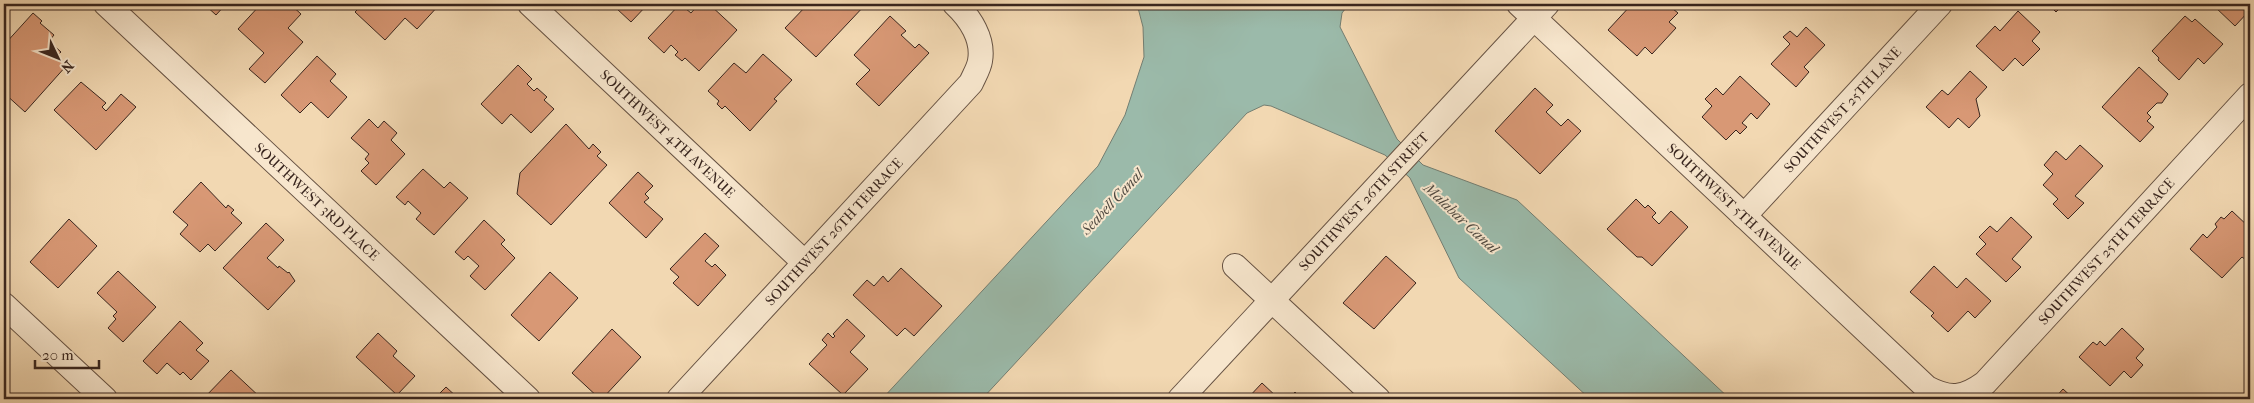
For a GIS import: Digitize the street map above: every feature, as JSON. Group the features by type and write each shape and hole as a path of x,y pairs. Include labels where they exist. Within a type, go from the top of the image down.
{"street":[{"name":"SOUTHWEST 3RD PLACE","path":"106,4 528,399"},
{"name":"SOUTHWEST 4TH AVENUE","path":"530,4 806,263"},
{"name":"SOUTHWEST 26TH TERRACE","path":"679,399 971,83 980,60 978,36 965,13 955,4"},
{"name":"SOUTHWEST 25TH LANE","path":"1744,216 1940,4"},
{"name":"SOUTHWEST 5TH AVENUE","path":"1533,8 1744,216 1927,388 1940,395 1956,397"},
{"name":"SOUTHWEST 26TH STREET","path":"1180,399 1429,131 1533,8"},
{"name":"SOUTHWEST 25TH TERRACE","path":"1956,397 1972,392 1985,383 2250,95"},
{"path":"1235,266 1378,399"},
{"path":"4,305 105,399"}],"water":[{"path":"1137,4 1349,4 1342,13 1340,27 1397,139 1423,165 1517,200 1730,399 1590,399 1459,278 1410,178 1385,155 1271,106 1264,105 1247,113 982,399 882,399 1098,166 1125,115 1144,57 1143,27"}],"building":[{"path":"204,4 226,4 216,15"},
{"path":"261,4 290,4 301,14 288,28 303,42 265,83 249,69 264,53 238,29"},
{"path":"363,4 440,4 417,29 405,18 385,40 355,12"},
{"path":"619,4 648,4 631,22 616,8"},
{"path":"680,4 691,13 699,4 709,4 737,30 699,71 685,58 682,61 675,55 678,52 671,45 664,53 648,38"},
{"path":"808,4 866,4 816,57 785,28"},
{"path":"1632,4 1667,4 1678,13 1669,22 1676,28 1652,54 1645,47 1637,56 1608,30"},
{"path":"2048,4 2064,4 2056,12"},
{"path":"2216,4 2250,4 2250,10 2235,26 2214,6"},
{"path":"2018,11 2040,32 2032,41 2040,49 2023,66 2015,58 2003,71 1976,46 1995,26 2000,31"},
{"path":"33,13 42,21 40,23 54,35 49,41 61,52 57,56 67,65 25,112 4,93 4,45"},
{"path":"890,16 906,31 901,35 915,48 919,44 929,53 879,106 856,84 870,70 854,55"},
{"path":"2185,16 2192,22 2195,19 2223,44 2204,64 2198,58 2179,80 2158,60 2159,58 2152,51"},
{"path":"1806,27 1825,45 1804,67 1809,72 1796,87 1771,64 1790,44 1783,37 1790,31 1797,37"},
{"path":"763,54 792,80 774,99 777,101 750,131 725,106 722,109 717,104 719,101 708,91 734,63 746,73"},
{"path":"317,56 336,74 330,81 347,97 328,118 311,102 300,113 281,95"},
{"path":"518,65 532,79 527,84 534,91 537,88 547,97 544,100 554,109 531,133 511,114 502,124 481,104"},
{"path":"2139,67 2168,94 2162,103 2157,103 2147,113 2151,117 2147,121 2154,127 2140,142 2102,107"},
{"path":"1970,71 1987,87 1976,99 1980,116 1969,128 1958,118 1949,128 1926,107 1942,90 1948,95"},
{"path":"1740,76 1770,104 1757,119 1751,113 1742,123 1747,127 1740,134 1736,130 1726,140 1702,117 1712,106 1705,99 1716,88 1723,95"},
{"path":"81,82 106,103 102,107 106,111 121,94 136,107 96,150 54,110"},
{"path":"1535,88 1553,105 1546,112 1561,126 1568,119 1581,131 1540,174 1495,131"},
{"path":"369,119 378,128 384,121 397,133 391,140 405,154 376,185 361,171 369,163 365,159 369,154 351,138"},
{"path":"566,124 589,149 593,144 601,152 597,156 607,165 551,225 517,194 520,173"},
{"path":"2080,145 2103,166 2075,196 2084,203 2068,219 2053,204 2058,199 2043,185 2053,174 2044,165 2056,151 2066,160"},
{"path":"423,169 444,188 450,182 468,198 434,235 416,219 421,213 408,201 405,205 396,197"},
{"path":"638,172 653,186 645,194 649,198 644,202 663,219 646,238 609,203"},
{"path":"201,182 226,208 228,205 234,210 231,213 242,223 215,251 208,244 200,252 180,234 188,225 173,212"},
{"path":"1636,199 1645,208 1648,205 1656,213 1652,217 1659,224 1671,211 1688,227 1652,266 1642,257 1637,257 1607,229"},
{"path":"2232,211 2250,228 2250,263 2242,257 2222,278 2190,249 2203,234 2207,238 2217,227 2215,224 2221,217 2224,219"},
{"path":"2011,217 2032,237 2012,259 2021,267 2006,282 1976,254 1986,244 1979,237 1990,226 1997,232"},
{"path":"69,219 97,246 58,288 30,262"},
{"path":"484,220 505,240 501,244 515,258 485,290 470,276 479,266 468,256 464,260 455,252"},
{"path":"266,223 284,240 267,258 278,268 279,266 289,272 295,281 268,310 223,268"},
{"path":"705,233 719,246 705,261 712,267 715,264 726,275 698,306 673,283 679,277 670,269"},
{"path":"1386,256 1416,283 1374,329 1343,303"},
{"path":"1934,266 1957,288 1966,278 1991,301 1975,318 1968,311 1948,332 1931,316 1934,313 1910,292"},
{"path":"901,268 942,306 914,336 905,328 897,336 853,295 867,280 874,286 883,276 888,282"},
{"path":"118,271 156,307 123,342 108,328 116,319 113,316 117,312 97,293"},
{"path":"550,272 578,298 539,341 511,315"},
{"path":"847,319 865,336 850,352 868,369 843,395 809,364 827,345 822,340 828,333 833,338 835,336 833,334"},
{"path":"180,321 203,343 196,350 209,361 191,380 183,372 180,375 167,363 157,374 143,361"},
{"path":"2122,328 2144,349 2136,358 2143,365 2131,378 2124,371 2110,386 2079,357 2093,342 2097,345 2100,341 2105,346"},
{"path":"612,329 641,357 600,399 572,373"},
{"path":"378,333 397,351 393,356 415,376 397,395 356,357"},
{"path":"231,370 262,399 203,399"},
{"path":"1262,383 1279,399 1247,399"},
{"path":"446,387 459,399 434,399"},
{"path":"2063,389 2074,399 2054,399"},
{"path":"1295,392 1302,399 1288,399"}],"water label":[{"name":"Seabell Canal","path":"1112,202"},
{"name":"Malabar Canal","path":"1461,218"}]}
